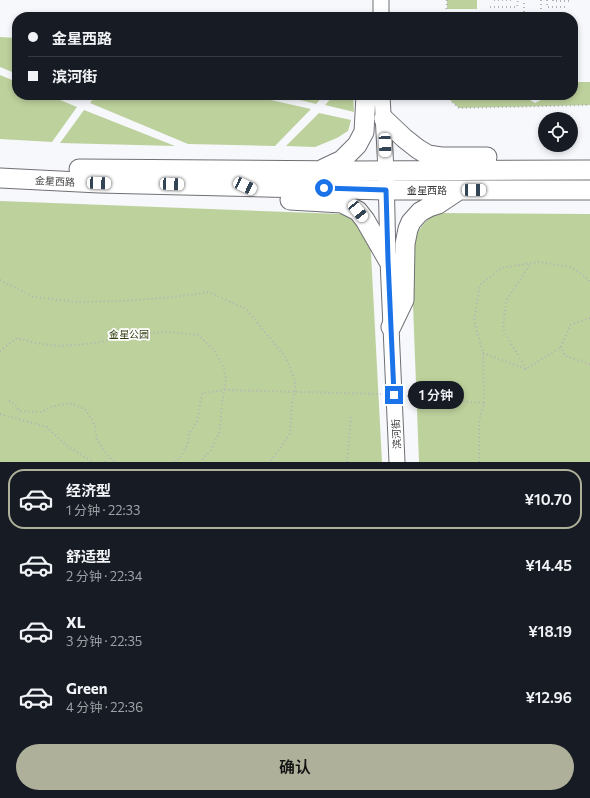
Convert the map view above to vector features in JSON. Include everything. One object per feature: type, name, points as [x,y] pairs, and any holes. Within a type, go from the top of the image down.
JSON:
[{"type":"main road","points":[[319,171],[342,160],[357,145],[364,132],[366,100]]},
{"type":"main road","points":[[384,119],[404,138],[428,155],[441,157],[492,157],[522,170]]},
{"type":"main road","name":"金星西路","points":[[0,165],[71,169],[319,171],[590,170]]},
{"type":"main road","name":"金星西路","points":[[0,178],[99,183],[386,190],[590,190]]},
{"type":"main road","points":[[245,186],[273,199],[342,203],[358,211],[365,220],[388,260]]},
{"type":"main road","points":[[391,327],[404,300],[405,244],[408,229],[420,212],[438,204],[459,190]]},
{"type":"street","points":[[381,0],[381,12]]},
{"type":"street","name":"滨河街","points":[[382,100],[397,462]]},
{"type":"path","points":[[446,12],[447,0]]},
{"type":"path","points":[[494,0],[511,0]]},
{"type":"path","points":[[490,7],[517,7],[518,0]]},
{"type":"path","points":[[524,0],[524,12]]},
{"type":"path","points":[[541,0],[541,12]]},
{"type":"path","points":[[547,0],[547,7],[568,7]]},
{"type":"path","points":[[553,0],[570,1]]},
{"type":"path","points":[[450,100],[459,108],[590,105]]},
{"type":"path","points":[[479,462],[478,422],[484,403],[483,353],[474,320],[480,286],[501,268],[539,262],[572,267],[589,280],[590,283]]},
{"type":"path","points":[[526,369],[503,329],[506,301],[531,263]]},
{"type":"path","points":[[0,280],[34,297],[77,302],[122,301],[174,297],[209,292],[246,309],[287,359],[295,380],[290,434],[270,462]]},
{"type":"path","points":[[526,369],[561,347],[570,325],[590,318]]},
{"type":"path","points":[[0,351],[17,338],[35,343],[58,346],[96,343],[134,334],[168,332],[198,335],[214,350],[224,368],[226,380],[222,403],[220,431],[211,450],[200,462]]},
{"type":"path","points":[[561,347],[565,356],[590,365]]},
{"type":"path","points":[[483,353],[526,369]]},
{"type":"path","points":[[174,462],[180,458],[188,443],[189,433],[197,422],[202,393],[225,390],[369,393],[484,403]]},
{"type":"path","points":[[9,401],[15,404],[18,411],[42,412],[50,407],[70,403],[85,409],[95,427],[97,440],[106,454],[115,462]]},
{"type":"path","points":[[0,414],[47,427],[67,446],[93,462]]},
{"type":"path","points":[[347,462],[351,414]]},
{"type":"path","points":[[105,462],[108,459]]},
{"type":"green space","points":[[447,0],[477,0],[477,9],[447,9]]},
{"type":"green space","points":[[0,37],[12,38],[12,72],[0,67]]},
{"type":"green space","points":[[0,75],[12,80],[12,100],[60,100],[77,107],[52,142],[0,139]]},
{"type":"green space","points":[[578,82],[590,82],[590,105],[459,108],[450,100],[530,100],[535,103],[541,100],[578,100]]},
{"type":"green space","points":[[92,100],[270,100],[311,109],[275,146],[188,144],[90,103]]},
{"type":"green space","points":[[300,100],[320,100],[316,104]]},
{"type":"green space","points":[[330,100],[353,100],[354,112],[325,105]]},
{"type":"green space","points":[[84,110],[175,146],[60,143]]},
{"type":"green space","points":[[319,113],[351,120],[348,131],[337,138],[315,147],[286,146]]},
{"type":"green space","name":"金星公园","points":[[0,201],[369,215],[382,462],[0,462]]},
{"type":"green space","points":[[435,213],[590,214],[590,462],[419,462],[411,253],[414,241],[419,231],[425,222]]},
{"type":"route","points":[[324,188],[386,190],[394,395]]}]
